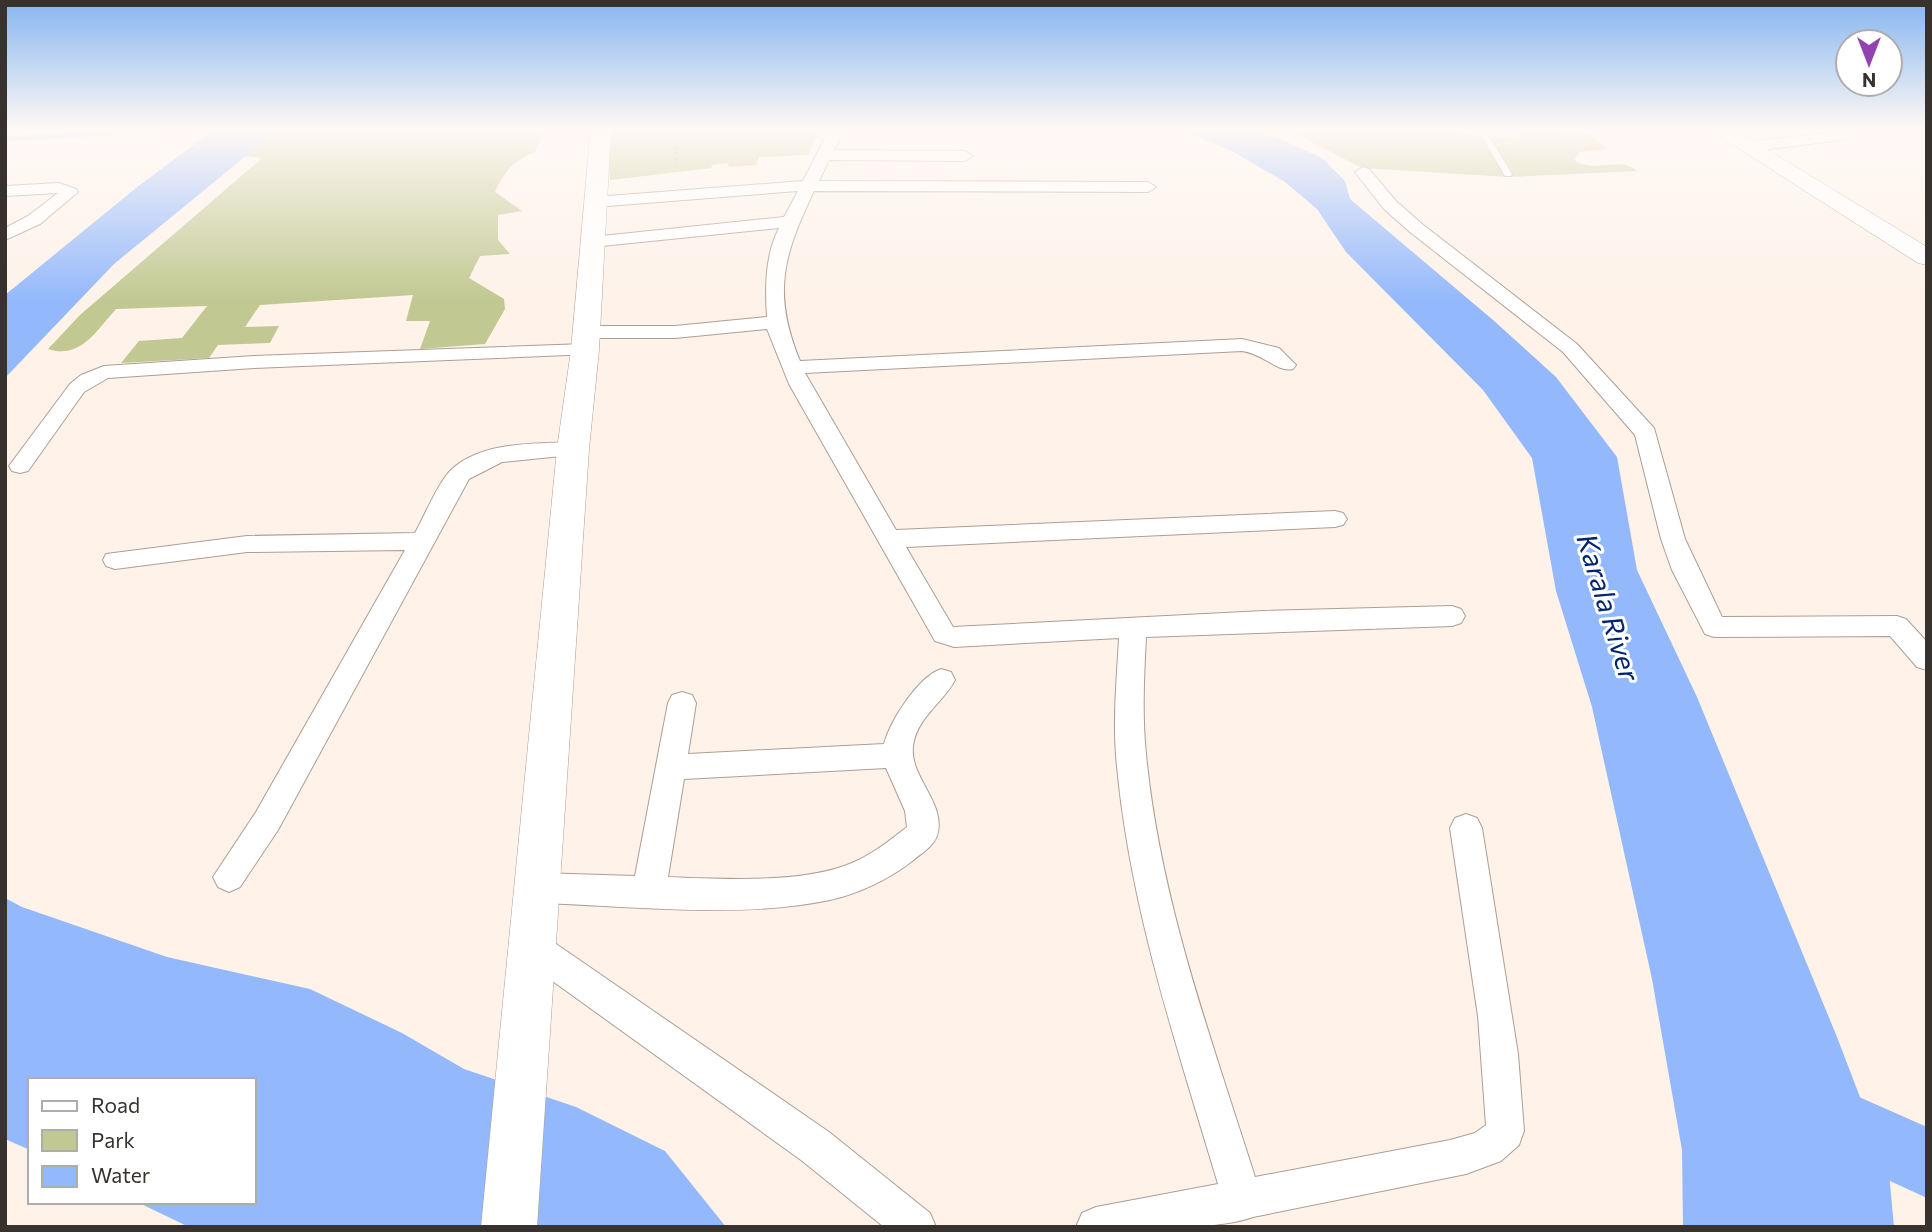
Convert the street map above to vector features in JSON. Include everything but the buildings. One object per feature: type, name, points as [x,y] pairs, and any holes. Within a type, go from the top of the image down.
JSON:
[{"type":"main road","points":[[509,1227],[596,185]]},
{"type":"main road","points":[[1809,185],[1927,258]]},
{"type":"street","points":[[1374,185],[1390,205],[1416,228],[1570,348],[1646,433],[1673,539],[1685,570],[1714,626],[1897,626],[1927,660]]},
{"type":"street","points":[[595,202],[746,188],[808,186],[1148,187]]},
{"type":"street","points":[[808,186],[783,237],[774,287],[776,322],[799,384],[940,629],[948,636],[1452,616]]},
{"type":"street","points":[[5,191],[59,188],[70,192],[8,235]]},
{"type":"street","points":[[592,242],[789,222]]},
{"type":"street","points":[[20,466],[76,388],[104,372],[585,341],[776,322]]},
{"type":"street","points":[[792,368],[1242,345],[1268,350],[1278,355],[1286,365]]},
{"type":"street","points":[[229,877],[267,821],[453,483],[469,466],[496,455],[573,449]]},
{"type":"street","points":[[888,539],[1335,519]]},
{"type":"street","points":[[115,560],[247,544],[421,541]]},
{"type":"street","points":[[1133,627],[1131,755],[1145,846],[1166,947],[1243,1200]]},
{"type":"street","points":[[538,888],[733,894],[832,885],[862,874],[889,860],[918,838],[924,828],[924,820],[898,755],[898,743],[902,732],[941,680]]},
{"type":"street","points":[[649,891],[682,703]]},
{"type":"street","points":[[669,767],[898,755]]},
{"type":"street","points":[[1096,1227],[1243,1200],[1483,1150],[1498,1141],[1505,1131],[1491,974],[1466,828]]},
{"type":"street","points":[[534,948],[815,1146],[916,1227]]},
{"type":"green space","points":[[230,185],[498,185],[495,192],[522,211],[498,215],[498,240],[510,254],[480,256],[469,278],[504,299],[505,309],[485,344],[420,349],[430,321],[406,321],[413,295],[260,305],[245,327],[279,326],[270,343],[218,345],[209,358],[121,363],[139,341],[182,338],[207,306],[116,309],[95,334],[79,347],[59,351],[48,349],[80,315]]},
{"type":"water","points":[[139,185],[210,185],[114,264],[5,378],[5,295]]},
{"type":"water","name":"Karala River","points":[[1289,185],[1346,185],[1350,199],[1556,377],[1617,457],[1637,570],[1697,697],[1837,1037],[1889,1173],[1894,1227],[1683,1227],[1682,1150],[1652,979],[1592,707],[1556,591],[1532,458],[1483,390],[1346,252],[1317,209]]},
{"type":"water","points":[[5,898],[22,907],[167,957],[310,989],[402,1033],[464,1069],[576,1107],[665,1151],[726,1227],[189,1227],[141,1204],[256,1204],[256,1078],[28,1078],[28,1149],[5,1139]]},
{"type":"waterway","points":[[1816,1112],[1927,1163]]}]
